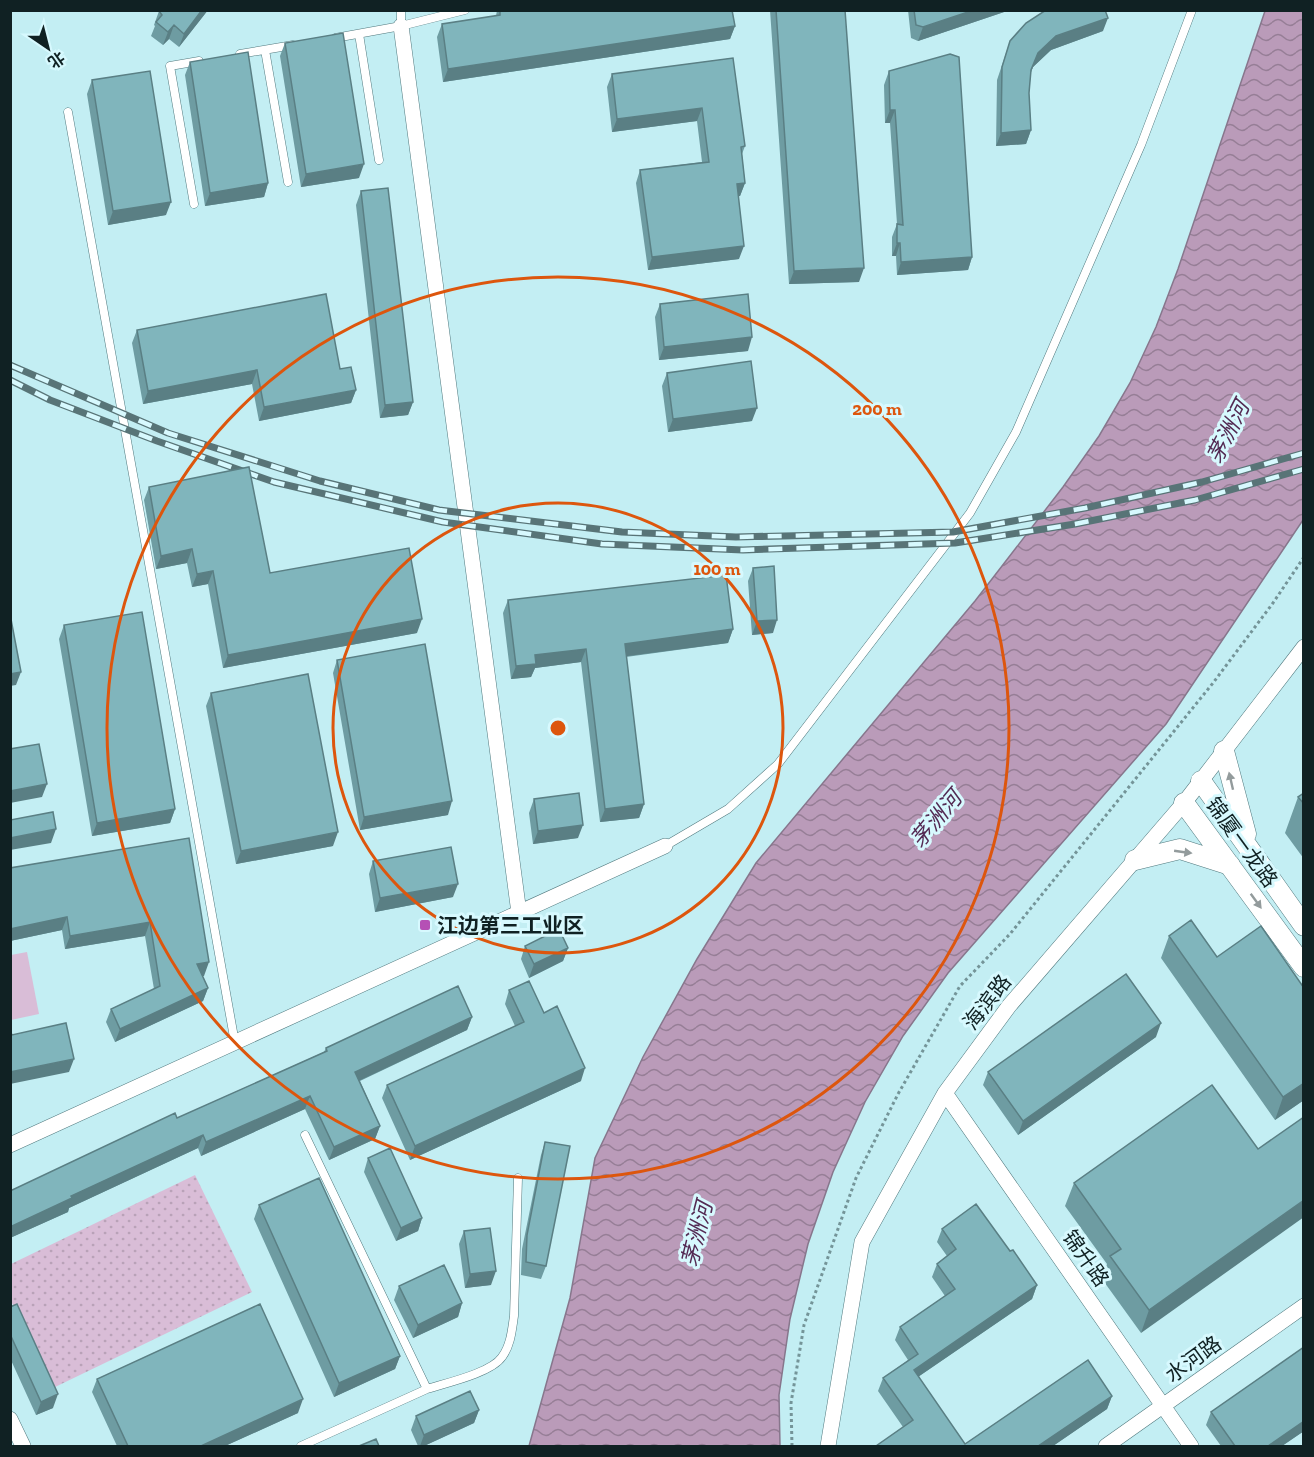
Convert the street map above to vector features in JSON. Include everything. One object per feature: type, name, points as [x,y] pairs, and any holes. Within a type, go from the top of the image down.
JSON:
[{"type":"street","points":[[402,26],[519,913]]},
{"type":"street","name":"海滨路","points":[[828,1446],[862,1242],[945,1093],[1009,1006],[1184,803],[1304,647]]},
{"type":"street","points":[[1224,751],[1251,851]]},
{"type":"street","name":"锦厦一龙路","points":[[1201,782],[1304,926]]},
{"type":"street","name":"锦厦一龙路","points":[[1184,803],[1304,967]]},
{"type":"street","points":[[10,1145],[665,846]]},
{"type":"street","points":[[1135,860],[1180,849],[1230,865]]},
{"type":"street","name":"锦升路","points":[[945,1093],[1191,1446]]},
{"type":"street","name":"水河路","points":[[1106,1446],[1304,1306]]},
{"type":"street","points":[[10,1419],[23,1446]]},
{"type":"lane","points":[[401,10],[402,26]]},
{"type":"lane","points":[[324,40],[402,26],[465,10]]},
{"type":"lane","points":[[665,846],[728,809],[778,764],[970,513],[1016,432],[1141,145],[1192,10]]},
{"type":"lane","points":[[359,34],[379,160]]},
{"type":"lane","points":[[230,56],[300,44]]},
{"type":"lane","points":[[265,50],[288,182]]},
{"type":"lane","points":[[194,204],[170,66],[206,60]]},
{"type":"lane","points":[[68,112],[235,1042]]},
{"type":"lane","points":[[305,1135],[428,1389]]},
{"type":"lane","points":[[301,1446],[428,1389],[476,1374],[502,1359],[512,1336],[514,1316],[518,1178]]},
{"type":"path","points":[[792,1446],[791,1403],[804,1325],[856,1178],[898,1094],[948,1006],[960,986],[1010,934],[1213,683],[1273,603],[1304,557]]},
{"type":"shaded area","points":[[27,952],[39,1014],[11,1020],[11,955]]},
{"type":"shaded area","points":[[195,1175],[252,1292],[53,1388],[11,1301],[11,1264]]},
{"type":"water","name":"茅洲河","points":[[1265,11],[1303,11],[1303,520],[1166,724],[948,973],[903,1036],[865,1102],[833,1172],[808,1244],[790,1319],[779,1395],[780,1446],[529,1446],[570,1298],[595,1158],[643,1057],[697,959],[756,863],[975,601],[1063,487],[1099,436],[1130,383],[1156,327],[1178,269]]},
{"type":"building","points":[[159,10],[202,10],[184,34],[174,25],[168,32],[156,22],[162,15]]},
{"type":"building","points":[[500,10],[732,10],[735,26],[448,69],[442,24],[500,15]]},
{"type":"building","points":[[776,10],[845,10],[864,268],[794,271]]},
{"type":"building","points":[[914,10],[974,10],[923,27],[916,25]]},
{"type":"building","points":[[1046,10],[1105,10],[1108,18],[1056,36],[1038,53],[1031,70],[1029,93],[1031,130],[1001,133],[1002,67],[1010,41],[1026,23]]},
{"type":"building","points":[[343,33],[364,164],[306,174],[285,43]]},
{"type":"building","points":[[248,52],[268,183],[210,193],[190,62]]},
{"type":"building","points":[[950,54],[959,57],[972,257],[901,262],[900,243],[897,243],[897,224],[903,225],[895,110],[890,110],[889,71]]},
{"type":"building","points":[[733,58],[745,146],[741,147],[745,183],[737,184],[744,246],[652,257],[640,170],[709,162],[702,108],[617,119],[612,74]]},
{"type":"building","points":[[150,71],[171,202],[113,211],[92,80]]},
{"type":"building","points":[[388,188],[413,402],[385,405],[361,191]]},
{"type":"building","points":[[326,294],[340,369],[351,367],[356,390],[264,407],[257,370],[148,391],[137,330]]},
{"type":"building","points":[[748,294],[752,337],[664,347],[660,304]]},
{"type":"building","points":[[751,361],[757,408],[673,419],[667,373]]},
{"type":"building","points":[[249,467],[270,573],[409,548],[422,619],[228,655],[213,571],[197,574],[192,549],[161,556],[149,487]]},
{"type":"building","points":[[774,566],[777,620],[757,621],[753,568]]},
{"type":"building","points":[[726,575],[733,629],[625,644],[644,804],[605,809],[586,649],[535,655],[536,664],[516,666],[508,600]]},
{"type":"building","points":[[142,612],[175,809],[97,823],[64,625]]},
{"type":"building","points":[[10,614],[21,672],[10,674]]},
{"type":"building","points":[[425,644],[452,801],[364,817],[337,660]]},
{"type":"building","points":[[308,674],[338,832],[241,851],[211,693]]},
{"type":"building","points":[[39,744],[47,784],[10,791],[10,749]]},
{"type":"building","points":[[579,793],[583,825],[538,831],[534,799]]},
{"type":"building","points":[[1304,793],[1304,804],[1298,797]]},
{"type":"building","points":[[53,812],[56,829],[10,838],[10,820]]},
{"type":"building","points":[[189,838],[209,962],[197,964],[208,988],[120,1029],[111,1009],[160,986],[150,922],[70,936],[67,917],[10,929],[10,868]]},
{"type":"building","points":[[451,847],[458,884],[380,898],[373,861]]},
{"type":"building","points":[[1191,920],[1217,957],[1261,926],[1304,988],[1304,1083],[1283,1097],[1169,936]]},
{"type":"building","points":[[559,929],[568,948],[534,964],[525,946]]},
{"type":"building","points":[[1126,974],[1161,1023],[1023,1121],[988,1072]]},
{"type":"building","points":[[529,981],[544,1013],[557,1006],[585,1068],[415,1146],[387,1085],[524,1022],[509,990]]},
{"type":"building","points":[[458,986],[472,1017],[355,1072],[380,1126],[334,1147],[310,1096],[206,1142],[203,1135],[10,1227],[10,1191],[175,1113],[177,1118],[327,1051],[326,1048]]},
{"type":"building","points":[[66,1023],[74,1059],[10,1072],[10,1030],[12,1035]]},
{"type":"building","points":[[1212,1085],[1258,1149],[1304,1117],[1304,1200],[1149,1310],[1110,1256],[1121,1249],[1074,1183]]},
{"type":"building","points":[[545,1142],[570,1146],[546,1266],[526,1262],[527,1235]]},
{"type":"building","points":[[390,1148],[422,1218],[401,1228],[368,1158]]},
{"type":"building","points":[[319,1178],[400,1356],[339,1383],[259,1205]]},
{"type":"building","points":[[976,1204],[1010,1251],[1013,1250],[1037,1285],[914,1370],[965,1444],[1088,1360],[1112,1396],[1038,1446],[876,1446],[913,1420],[883,1378],[918,1354],[900,1327],[955,1289],[937,1264],[956,1249],[942,1229]]},
{"type":"building","points":[[490,1228],[496,1271],[470,1274],[464,1231]]},
{"type":"building","points":[[444,1265],[462,1303],[418,1325],[399,1286]]},
{"type":"building","points":[[17,1304],[58,1394],[41,1402],[10,1334],[10,1307]]},
{"type":"building","points":[[260,1304],[303,1399],[201,1446],[128,1446],[97,1379]]},
{"type":"building","points":[[1304,1347],[1304,1421],[1268,1446],[1235,1446],[1211,1412]]},
{"type":"building","points":[[470,1391],[479,1410],[424,1435],[416,1416]]},
{"type":"building","points":[[376,1439],[379,1446],[359,1446]]},
{"type":"railway","points":[[10,365],[168,433],[320,481],[439,510],[622,532],[736,537],[953,532],[1085,508],[1202,482],[1304,453]]},
{"type":"railway","points":[[10,380],[50,400],[274,482],[443,522],[602,544],[743,550],[955,543],[1075,524],[1195,500],[1304,469]]},
{"type":"place","name":"江边第三工业区","points":[[425,925]]}]
